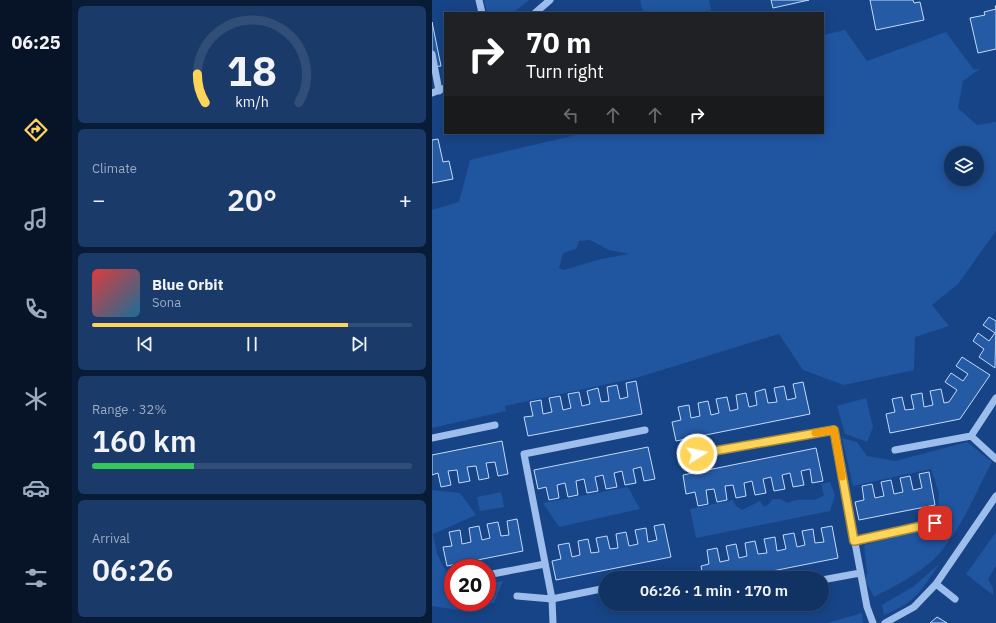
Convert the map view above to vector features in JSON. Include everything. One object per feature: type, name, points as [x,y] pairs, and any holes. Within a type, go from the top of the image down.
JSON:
[{"type":"street","points":[[479,0],[482,12]]},
{"type":"street","points":[[536,12],[550,0]]},
{"type":"street","points":[[432,54],[442,89],[432,93]]},
{"type":"street","points":[[896,450],[971,436],[996,398]]},
{"type":"street","points":[[432,438],[495,425]]},
{"type":"street","points":[[553,623],[552,599],[524,454],[645,430]]},
{"type":"street","points":[[682,457],[834,430],[860,573],[867,607],[873,623]]},
{"type":"street","points":[[971,436],[996,459]]},
{"type":"street","points":[[885,623],[914,607],[936,584],[996,496]]},
{"type":"street","points":[[854,541],[935,523]]},
{"type":"street","points":[[496,573],[545,564]]},
{"type":"street","points":[[829,579],[860,573]]},
{"type":"street","points":[[936,584],[955,599]]},
{"type":"street","points":[[517,596],[552,599],[599,589]]},
{"type":"shaded area","points":[[484,0],[529,0],[514,12],[487,12]]},
{"type":"shaded area","points":[[640,0],[709,0],[711,10],[702,12],[643,12]]},
{"type":"shaded area","points":[[845,30],[867,61],[946,32],[974,70],[981,68],[963,81],[958,108],[977,125],[996,122],[996,231],[958,284],[932,305],[949,326],[915,337],[914,370],[844,385],[803,370],[779,334],[636,378],[505,406],[506,411],[432,428],[432,210],[459,202],[470,160],[580,134],[824,134],[824,35]],"holes":[[[590,240],[609,250],[629,254],[601,259],[564,270],[559,268],[563,253],[576,249],[579,241]]]},
{"type":"shaded area","points":[[866,398],[873,427],[867,442],[845,434],[837,406]]},
{"type":"shaded area","points":[[842,438],[857,442],[867,456],[895,461],[967,442],[992,462],[966,513],[943,549],[934,559],[906,580],[874,597],[865,580],[867,573],[864,545],[937,525],[939,493],[931,469],[853,486]]},
{"type":"shaded area","points":[[830,482],[835,495],[830,511],[696,538],[690,509],[733,500],[736,506],[742,510],[760,501],[764,507],[773,499],[780,499],[788,503],[798,500],[811,500],[824,495],[821,484]]},
{"type":"shaded area","points":[[628,487],[640,509],[559,527],[543,503]]},
{"type":"shaded area","points":[[432,490],[460,493],[476,515],[433,534],[437,554],[444,568],[444,608],[432,606]]},
{"type":"shaded area","points":[[501,492],[504,507],[480,511],[477,497]]},
{"type":"shaded area","points":[[996,532],[996,566],[988,579],[993,588],[993,595],[966,574]]},
{"type":"shaded area","points":[[939,564],[922,589],[910,601],[884,615],[882,605],[914,586]]},
{"type":"shaded area","points":[[503,581],[496,598],[496,582]]},
{"type":"shaded area","points":[[862,613],[863,623],[827,623]]},
{"type":"building","points":[[771,0],[809,0],[773,8]]},
{"type":"building","points":[[870,0],[913,0],[914,3],[920,2],[924,20],[876,30]]},
{"type":"building","points":[[996,9],[996,49],[978,53],[970,18],[985,15],[984,12]]},
{"type":"building","points":[[432,22],[441,66],[432,67]]},
{"type":"building","points":[[438,139],[443,162],[449,161],[453,179],[432,183],[432,140]]},
{"type":"building","points":[[989,317],[996,321],[995,368],[979,357],[984,349],[973,341],[978,333],[989,341],[995,333],[983,325]]},
{"type":"building","points":[[962,357],[990,375],[960,419],[890,433],[886,414],[895,412],[892,399],[902,397],[905,410],[914,409],[911,395],[922,393],[924,407],[933,405],[930,391],[941,389],[944,403],[949,402],[957,390],[945,382],[951,373],[963,381],[968,374],[956,366]]},
{"type":"building","points":[[636,381],[642,414],[528,436],[524,417],[533,416],[530,402],[541,400],[543,414],[552,412],[549,398],[560,396],[563,410],[571,408],[568,394],[579,392],[582,406],[590,404],[587,391],[598,388],[601,402],[609,401],[607,387],[617,385],[620,399],[628,397],[626,383]]},
{"type":"building","points":[[803,382],[810,414],[676,441],[672,422],[681,420],[678,407],[689,405],[691,418],[700,416],[698,403],[708,401],[711,415],[719,413],[716,399],[727,397],[730,411],[738,409],[736,395],[746,393],[749,407],[757,405],[755,392],[765,389],[768,403],[777,402],[774,388],[784,386],[787,400],[796,398],[793,384]]},
{"type":"building","points":[[502,441],[508,474],[498,476],[495,462],[486,463],[489,478],[479,480],[476,466],[467,467],[470,481],[459,483],[457,470],[448,471],[451,485],[441,487],[438,473],[432,475],[432,455]]},
{"type":"building","points":[[648,447],[655,479],[644,481],[641,467],[633,469],[636,483],[625,485],[622,471],[614,473],[617,487],[606,489],[603,475],[595,477],[598,491],[587,493],[584,479],[576,481],[578,495],[568,497],[565,483],[557,485],[559,498],[549,500],[546,487],[538,489],[534,470]]},
{"type":"building","points":[[816,448],[823,481],[812,483],[810,469],[801,471],[804,485],[793,487],[790,473],[782,475],[785,489],[774,491],[771,477],[763,479],[766,493],[755,495],[752,481],[744,483],[746,496],[736,498],[733,485],[725,486],[727,500],[717,502],[714,489],[706,490],[708,504],[698,506],[695,492],[686,494],[683,475]]},
{"type":"building","points":[[929,472],[935,505],[859,520],[855,502],[864,500],[862,486],[872,484],[875,498],[884,496],[881,482],[891,480],[894,494],[903,492],[900,478],[910,476],[913,490],[922,488],[919,474]]},
{"type":"building","points":[[517,519],[523,551],[482,559],[446,559],[443,547],[452,546],[449,532],[460,530],[462,544],[471,542],[469,528],[479,526],[482,540],[490,538],[487,524],[498,522],[501,536],[509,535],[507,521]]},
{"type":"building","points":[[664,524],[671,557],[556,580],[552,561],[561,559],[558,545],[569,543],[572,557],[580,555],[578,541],[588,539],[591,553],[599,552],[596,538],[607,536],[610,549],[618,548],[616,534],[626,532],[629,546],[638,544],[635,530],[646,528],[648,542],[657,540],[654,526]]},
{"type":"building","points":[[832,526],[838,558],[772,571],[702,571],[701,566],[709,564],[707,550],[717,548],[720,562],[729,560],[726,546],[736,544],[739,558],[747,556],[745,543],[755,541],[758,554],[767,553],[764,539],[775,537],[777,551],[786,549],[783,535],[794,533],[797,547],[805,545],[802,531],[813,529],[815,543],[824,542],[821,528]]},
{"type":"building","points":[[937,617],[947,623],[930,623]]},
{"type":"slow traffic","points":[[815,433],[834,430],[842,477]]},
{"type":"route","points":[[697,454],[834,430],[854,541],[935,523]]}]
